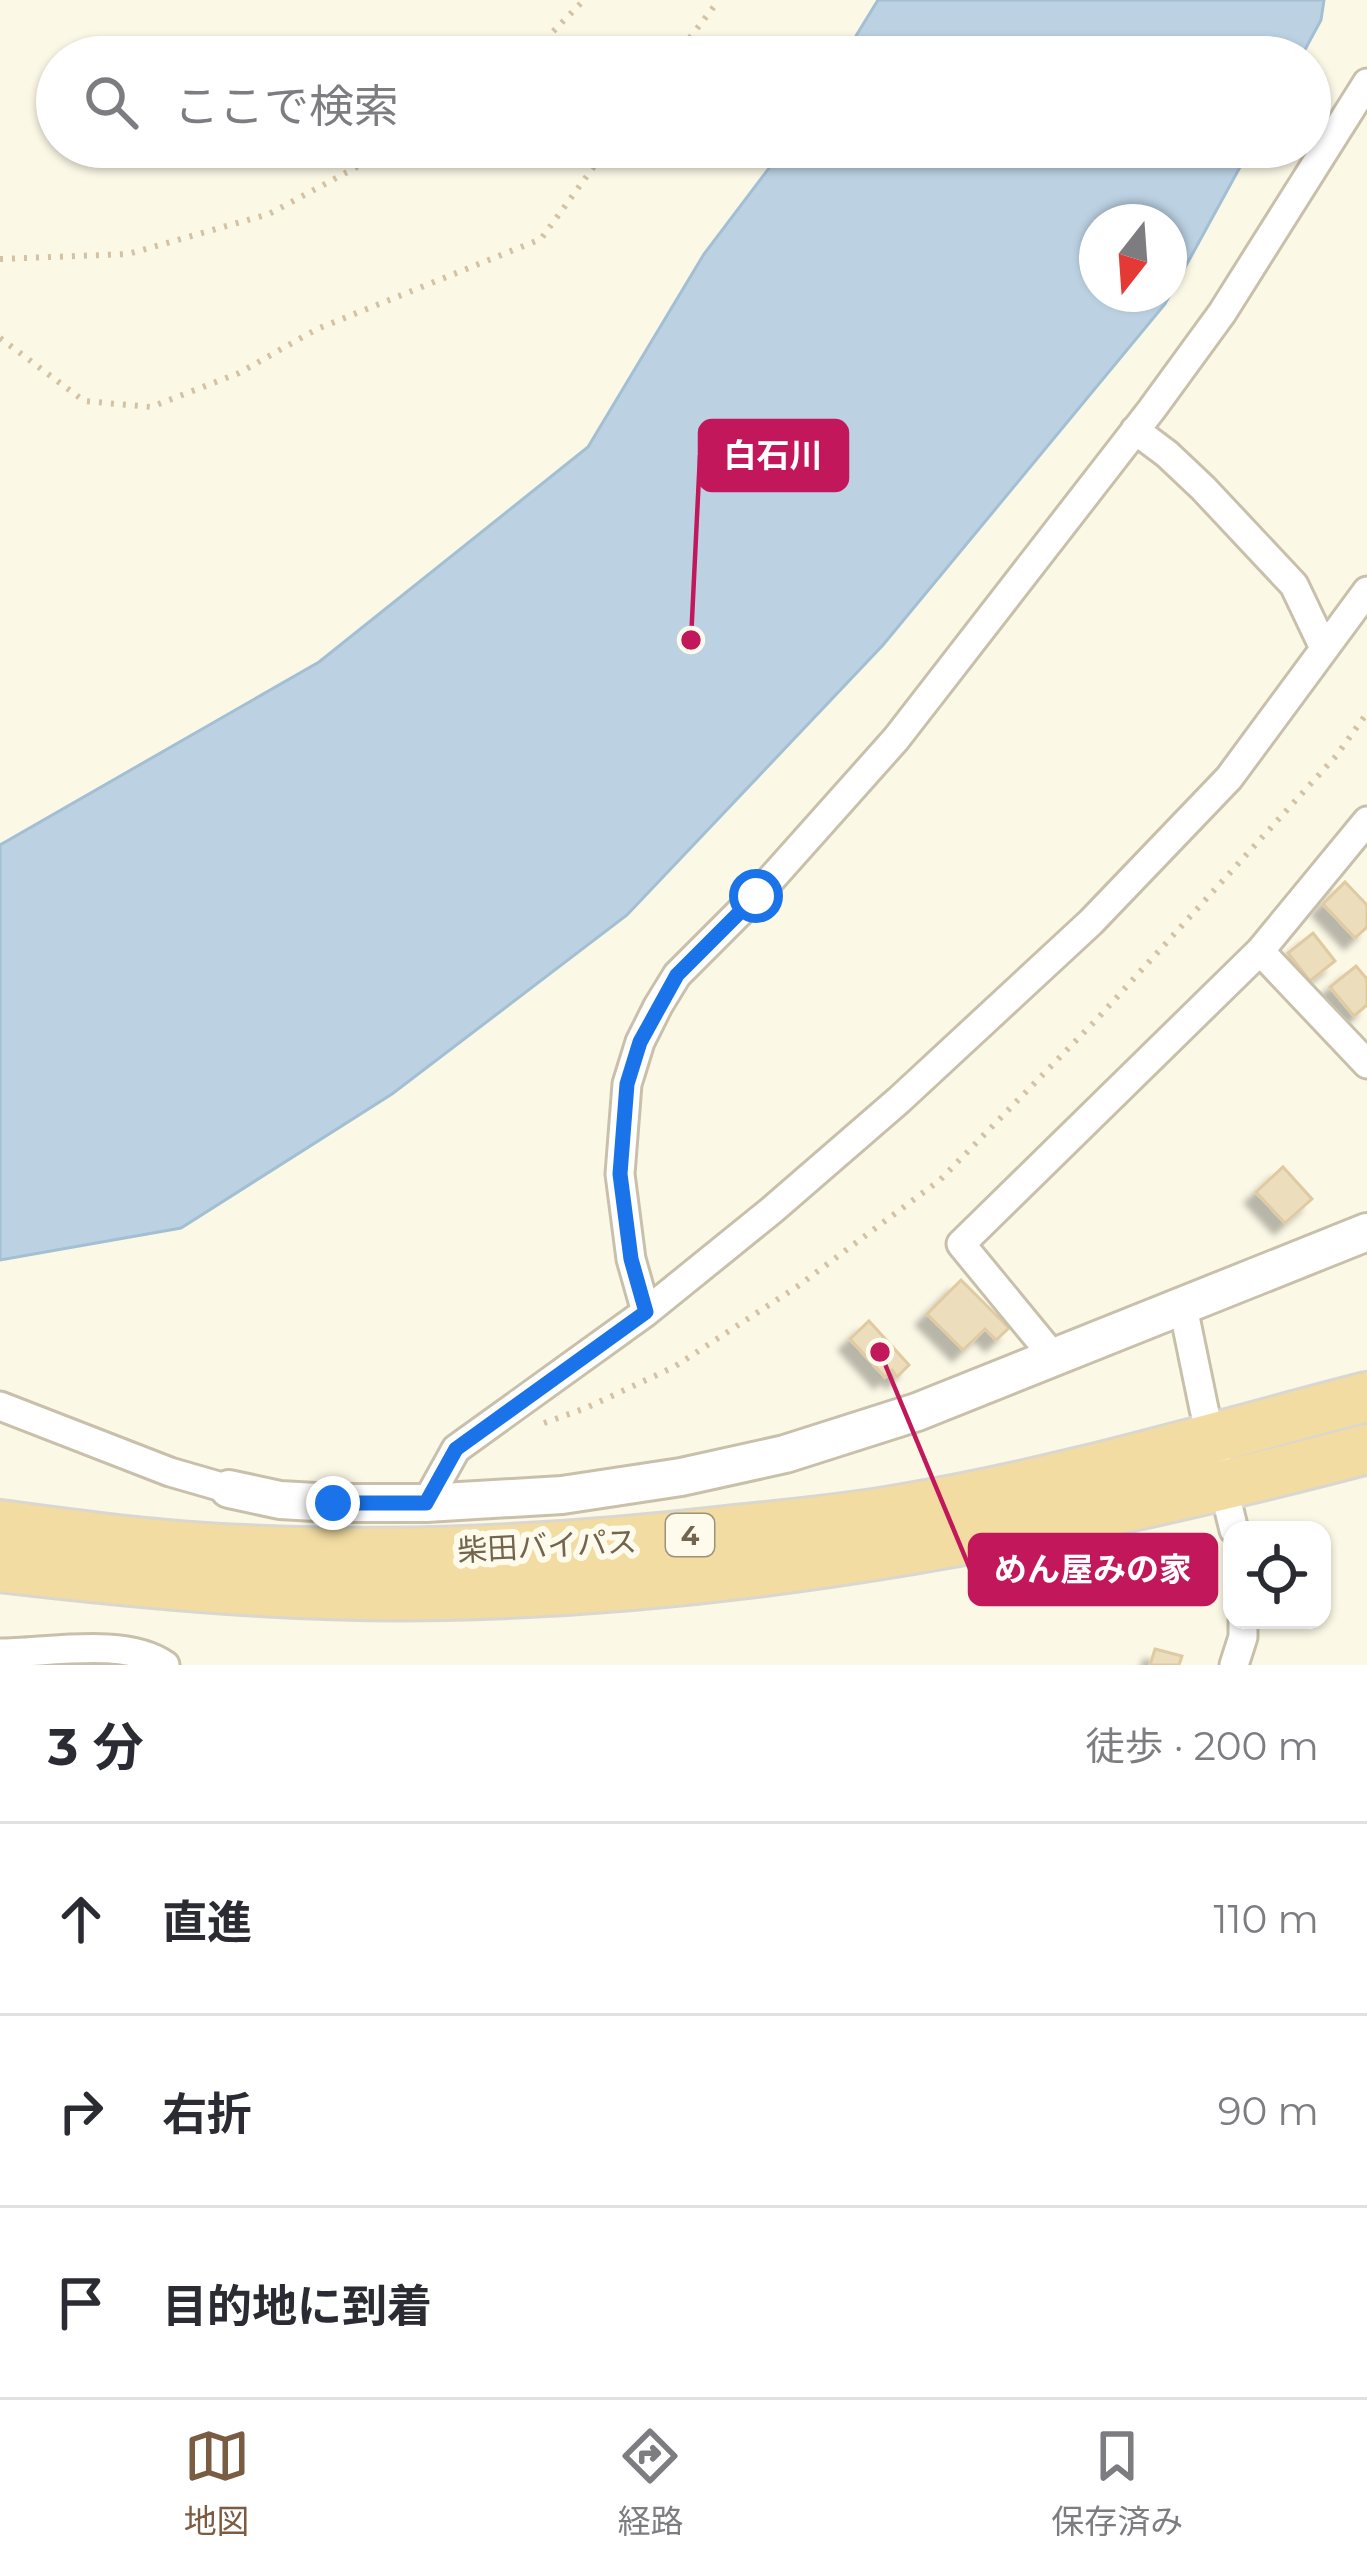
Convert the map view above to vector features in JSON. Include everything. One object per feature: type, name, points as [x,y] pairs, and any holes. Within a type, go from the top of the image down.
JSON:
[{"type":"highway","name":"柴田バイパス","points":[[0,1568],[296,1593],[442,1595],[584,1590],[739,1575],[957,1542],[1153,1502],[1218,1461],[1367,1396]]},
{"type":"highway","name":"柴田バイパス","points":[[0,1525],[240,1550],[360,1554],[551,1548],[898,1510],[1109,1465],[1367,1449]]},
{"type":"street","points":[[1331,139],[1367,82]]},
{"type":"street","points":[[646,1312],[631,1259],[620,1174],[627,1084],[658,1006],[677,975],[756,896],[896,739],[1222,313],[1313,168]]},
{"type":"street","points":[[1135,430],[1203,488],[1294,585],[1324,648]]},
{"type":"street","points":[[426,1503],[456,1449],[646,1312],[772,1210],[1091,922],[1229,778],[1367,591]]},
{"type":"street","points":[[1053,1356],[961,1244],[1260,951],[1367,821]]},
{"type":"street","points":[[1260,951],[1367,1064]]},
{"type":"street","points":[[0,1406],[170,1472],[280,1500],[426,1503],[562,1495],[681,1477],[785,1454],[917,1412],[1367,1232]]},
{"type":"street","points":[[1183,1307],[1232,1521]]},
{"type":"street","points":[[1234,1665],[1243,1629]]},
{"type":"street","points":[[0,1653],[118,1651],[148,1655],[165,1665]]},
{"type":"path","points":[[548,36],[584,0]]},
{"type":"path","points":[[691,36],[719,0]]},
{"type":"path","points":[[0,259],[128,254],[269,214],[355,168]]},
{"type":"path","points":[[0,338],[84,401],[151,407],[239,373],[317,329],[541,238],[593,168]]},
{"type":"path","points":[[543,1423],[674,1367],[798,1286],[940,1180],[1098,1018],[1336,757],[1367,713]]},
{"type":"water","points":[[878,0],[1324,0],[1312,36],[856,36]]},
{"type":"water","points":[[769,168],[1239,168],[1187,264],[1187,204],[1079,204],[1079,312],[1158,312],[883,645],[627,915],[392,1094],[181,1228],[0,1260],[0,845],[319,662],[588,447],[704,254]]},
{"type":"building","points":[[1345,882],[1367,905],[1367,927],[1355,938],[1323,904]]},
{"type":"building","points":[[1313,933],[1335,961],[1310,981],[1288,953]]},
{"type":"building","points":[[1356,966],[1367,979],[1367,1005],[1354,1016],[1330,987]]},
{"type":"building","points":[[1283,1167],[1312,1199],[1285,1223],[1256,1192]]},
{"type":"building","points":[[961,1280],[1009,1328],[996,1340],[985,1329],[963,1350],[927,1314]]},
{"type":"building","points":[[869,1321],[909,1365],[897,1377],[892,1370],[885,1377],[850,1339]]},
{"type":"building","points":[[1155,1649],[1182,1656],[1179,1665],[1150,1665]]},
{"type":"place","name":"白石川","points":[[691,640]]},
{"type":"place","name":"めん屋みの家","points":[[880,1352]]},
{"type":"route","points":[[333,1503],[426,1503],[456,1449],[646,1312],[631,1259],[620,1174],[627,1084],[640,1042],[677,975],[756,896]]}]
